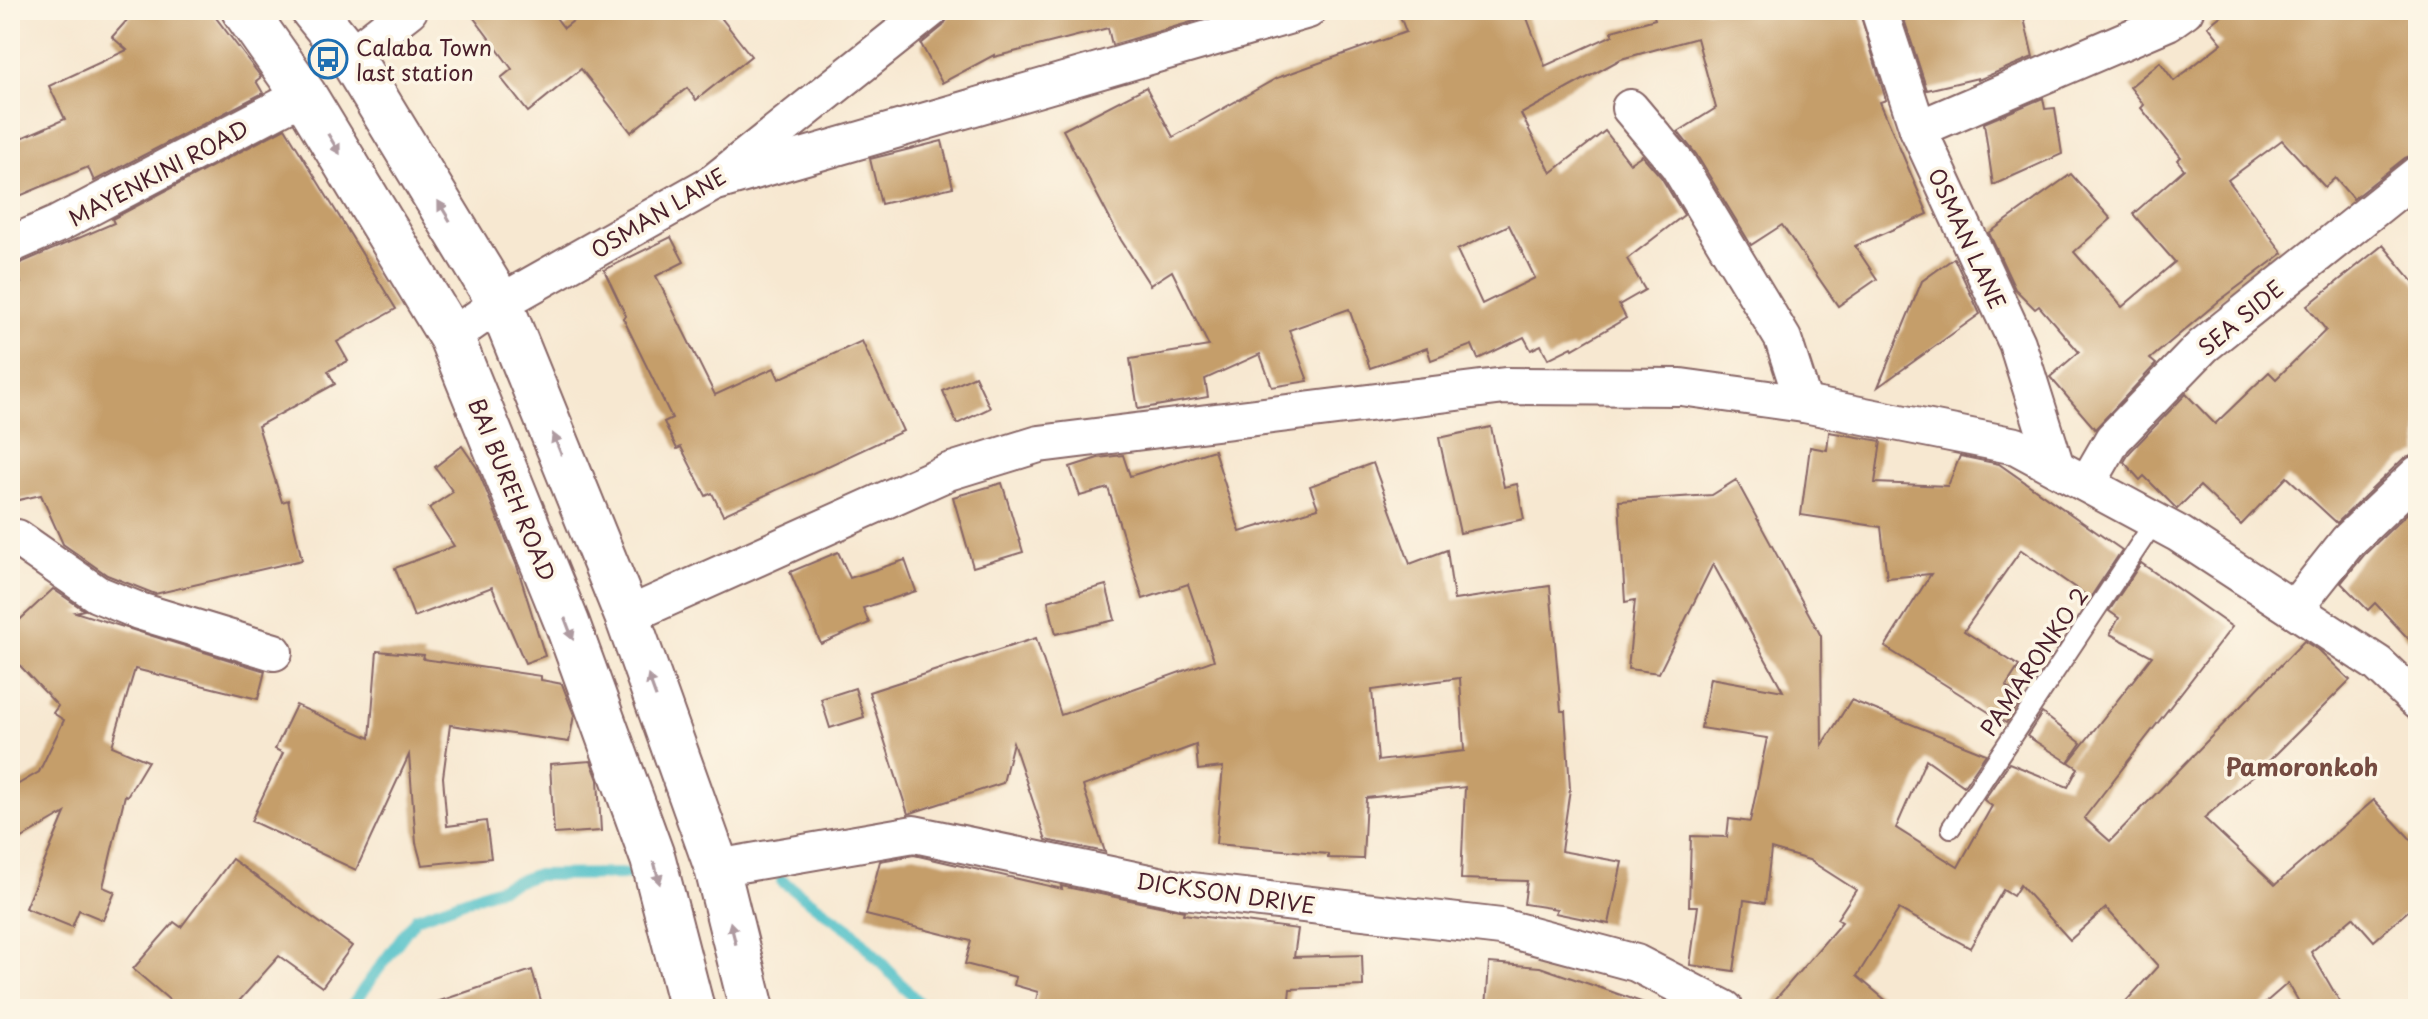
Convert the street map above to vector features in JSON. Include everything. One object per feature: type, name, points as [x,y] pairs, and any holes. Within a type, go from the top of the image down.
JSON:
[{"type":"highway","name":"BAI BUREH ROAD","points":[[244,10],[304,95],[451,337],[567,623],[653,859],[692,1009]]},
{"type":"highway","points":[[313,10],[350,56],[500,303],[627,616],[717,868],[752,1009]]},
{"type":"street","points":[[350,56],[409,10]]},
{"type":"street","name":"OSMAN LANE","points":[[451,337],[500,303],[713,183],[930,10]]},
{"type":"street","points":[[713,183],[1308,10]]},
{"type":"street","name":"OSMAN LANE","points":[[1879,10],[1918,129],[2017,343],[2071,475]]},
{"type":"street","points":[[1918,129],[2168,22],[2185,10]]},
{"type":"street","name":"MAYENKINI ROAD","points":[[10,245],[58,224],[304,95]]},
{"type":"street","points":[[1630,108],[1678,165],[1783,339],[1804,404]]},
{"type":"street","name":"SEA SIDE","points":[[2071,475],[2113,439],[2203,346],[2418,174]]},
{"type":"street","points":[[627,616],[948,472],[1039,444],[1505,386],[1681,387],[1804,404],[2016,446],[2155,521],[2294,609],[2378,664],[2418,702]]},
{"type":"street","points":[[2294,609],[2348,541],[2418,474]]},
{"type":"street","points":[[10,538],[17,538],[97,594],[139,611],[274,652]]},
{"type":"street","name":"DICKSON DRIVE","points":[[717,868],[914,834],[1183,890],[1501,927],[1636,963],[1725,1009]]},
{"type":"lane","name":"PAMARONKO 2","points":[[1951,828],[2155,521]]},
{"type":"building","points":[[136,10],[210,10],[261,77],[256,81],[263,93],[94,181],[88,167],[10,200],[10,143],[65,119],[49,86],[127,50],[112,37]]},
{"type":"building","points":[[468,10],[550,10],[564,28],[587,10],[715,10],[751,56],[696,100],[687,88],[631,132],[581,69],[528,112],[501,78],[512,69]]},
{"type":"building","points":[[957,10],[1219,10],[1219,14],[1112,45],[1108,28],[994,55],[942,83],[921,44]]},
{"type":"building","points":[[1419,10],[1524,10],[1545,66],[1613,35],[1612,31],[1655,19],[1652,10],[1859,10],[1886,100],[1880,102],[1928,214],[1855,246],[1877,279],[1838,306],[1782,225],[1751,245],[1696,154],[1678,132],[1716,108],[1697,38],[1621,59],[1521,114],[1551,173],[1605,131],[1630,163],[1642,155],[1661,177],[1684,215],[1627,259],[1645,290],[1619,305],[1626,318],[1573,349],[1548,359],[1541,345],[1531,350],[1524,337],[1478,359],[1472,345],[1431,360],[1427,348],[1370,368],[1349,309],[1289,330],[1308,381],[1272,387],[1260,354],[1205,379],[1208,397],[1138,409],[1130,359],[1209,346],[1172,271],[1150,285],[1121,240],[1063,130],[1146,87],[1173,137],[1277,78],[1406,32],[1400,16]],"holes":[[[1509,225],[1535,278],[1482,304],[1457,250]]]},
{"type":"building","points":[[1901,10],[2022,10],[2033,57],[1978,80],[1927,90]]},
{"type":"building","points":[[2228,10],[2418,10],[2418,153],[2405,158],[2353,199],[2335,178],[2325,187],[2282,140],[2228,180],[2283,253],[2150,359],[2156,364],[2095,429],[2050,377],[2079,352],[2039,306],[2035,309],[2015,289],[1989,233],[2071,174],[2111,219],[2074,252],[2122,307],[2175,262],[2133,214],[2184,169],[2177,160],[2181,157],[2141,108],[2144,105],[2130,87],[2160,62],[2174,81],[2222,43],[2208,26]]},
{"type":"building","points":[[2043,98],[2045,109],[2055,108],[2062,154],[1993,185],[1984,123]]},
{"type":"building","points":[[285,128],[396,309],[337,342],[348,361],[328,371],[335,384],[258,426],[282,502],[288,500],[302,560],[155,594],[107,575],[63,544],[41,495],[10,502],[10,284],[21,283],[16,265],[114,223],[112,219]]},
{"type":"building","points":[[942,141],[953,187],[881,204],[870,159]]},
{"type":"building","points":[[671,237],[684,262],[656,276],[715,395],[774,368],[779,379],[862,341],[903,431],[723,515],[712,493],[706,496],[681,447],[677,449],[664,422],[672,418],[623,318],[626,316],[604,270]]},
{"type":"building","points":[[2383,245],[2418,287],[2418,454],[2403,459],[2337,523],[2287,477],[2241,525],[2200,486],[2177,509],[2144,476],[2140,480],[2124,462],[2186,394],[2215,424],[2269,372],[2276,379],[2326,330],[2307,306]]},
{"type":"building","points":[[1954,258],[1980,314],[1878,387],[1922,281]]},
{"type":"building","points":[[975,376],[990,408],[957,424],[943,391]]},
{"type":"building","points":[[1491,427],[1504,487],[1517,484],[1524,519],[1460,533],[1439,438]]},
{"type":"building","points":[[1829,432],[1881,441],[1875,483],[1948,486],[1960,456],[1999,464],[2122,550],[2090,598],[2021,550],[1964,631],[2019,666],[2006,686],[2022,699],[2006,723],[1885,647],[1931,574],[1887,578],[1881,527],[1801,515],[1810,447],[1827,450]]},
{"type":"building","points":[[462,446],[477,468],[517,566],[545,656],[525,663],[492,587],[414,617],[395,568],[454,546],[429,508],[453,492],[435,467]]},
{"type":"building","points":[[1214,450],[1240,532],[1318,508],[1310,486],[1373,463],[1410,564],[1447,550],[1454,600],[1550,586],[1561,711],[1565,711],[1570,789],[1561,851],[1622,862],[1609,924],[1555,913],[1557,909],[1524,904],[1527,881],[1461,879],[1465,787],[1366,798],[1363,859],[1328,858],[1328,854],[1216,844],[1223,767],[1198,770],[1196,745],[1083,786],[1105,852],[1046,840],[1013,742],[1003,783],[908,814],[869,692],[1036,638],[1061,715],[1214,660],[1188,584],[1143,599],[1108,488],[1080,496],[1070,467],[1098,458],[1123,455],[1130,476]],"holes":[[[1460,678],[1464,751],[1378,761],[1372,690]]]},
{"type":"building","points":[[1736,480],[1821,636],[1822,746],[1851,700],[1986,754],[1964,786],[1926,759],[1896,828],[1958,867],[1992,806],[1984,800],[2009,763],[2068,787],[2078,768],[2069,762],[2152,656],[2110,634],[2119,618],[2109,611],[2141,563],[2232,627],[2084,818],[2110,841],[2304,641],[2320,651],[2350,680],[2263,767],[2204,818],[2275,885],[2374,800],[2418,847],[2418,902],[2374,941],[2353,917],[2311,952],[2344,1009],[2303,1009],[2288,983],[2258,1009],[2119,1009],[2158,966],[2106,908],[2070,940],[2020,885],[2013,896],[2003,890],[1970,948],[1899,909],[1857,976],[1896,1009],[1767,1009],[1842,922],[1837,919],[1856,890],[1809,860],[1771,849],[1765,903],[1744,900],[1734,971],[1690,965],[1698,906],[1689,906],[1691,836],[1727,837],[1729,819],[1750,822],[1767,738],[1701,728],[1710,678],[1783,691],[1713,564],[1659,673],[1628,669],[1635,600],[1625,602],[1619,501],[1712,495]]},
{"type":"building","points":[[1002,483],[1023,552],[973,567],[953,497]]},
{"type":"building","points":[[2418,503],[2418,649],[2375,603],[2368,610],[2341,583],[2364,555]]},
{"type":"building","points":[[838,552],[850,578],[905,560],[916,591],[863,608],[869,623],[821,644],[790,572]]},
{"type":"building","points":[[1106,585],[1115,620],[1056,634],[1048,601]]},
{"type":"building","points":[[53,589],[84,610],[75,612],[265,671],[258,699],[135,669],[112,746],[148,761],[125,795],[103,887],[115,892],[103,920],[79,910],[72,927],[25,908],[65,813],[10,845],[10,789],[39,772],[64,720],[53,713],[58,706],[10,655],[10,629]]},
{"type":"building","points":[[377,651],[424,655],[423,659],[541,676],[541,680],[562,684],[574,715],[569,742],[450,725],[443,777],[447,826],[486,821],[491,858],[422,865],[416,843],[409,755],[356,870],[251,821],[283,753],[275,749],[296,705],[370,738]]},
{"type":"building","points":[[855,688],[864,717],[830,728],[821,699]]},
{"type":"building","points":[[2042,713],[2081,743],[2068,762],[2027,736]]},
{"type":"building","points":[[591,761],[598,780],[601,831],[554,834],[550,764]]},
{"type":"building","points":[[914,855],[1062,889],[1061,886],[1184,911],[1183,914],[1298,929],[1294,957],[1362,955],[1363,986],[1290,989],[1288,1009],[1034,1009],[1038,992],[1014,985],[1016,977],[965,964],[971,941],[866,915],[880,861]]},
{"type":"building","points":[[232,859],[352,946],[322,987],[279,956],[232,1009],[180,1009],[133,969],[174,922],[181,927]]},
{"type":"building","points":[[1489,963],[1540,967],[1647,1004],[1647,1009],[1486,1009]]},
{"type":"building","points":[[532,970],[542,1004],[524,1009],[435,1009],[434,1003]]},
{"type":"waterway","points":[[349,1009],[416,918],[535,875],[644,874]]},
{"type":"waterway","points":[[782,881],[852,931],[924,1009]]},
{"type":"place","name":"Calaba Town last station","points":[[328,59]]},
{"type":"district","name":"Pamoronkoh","points":[[2302,766]]}]
